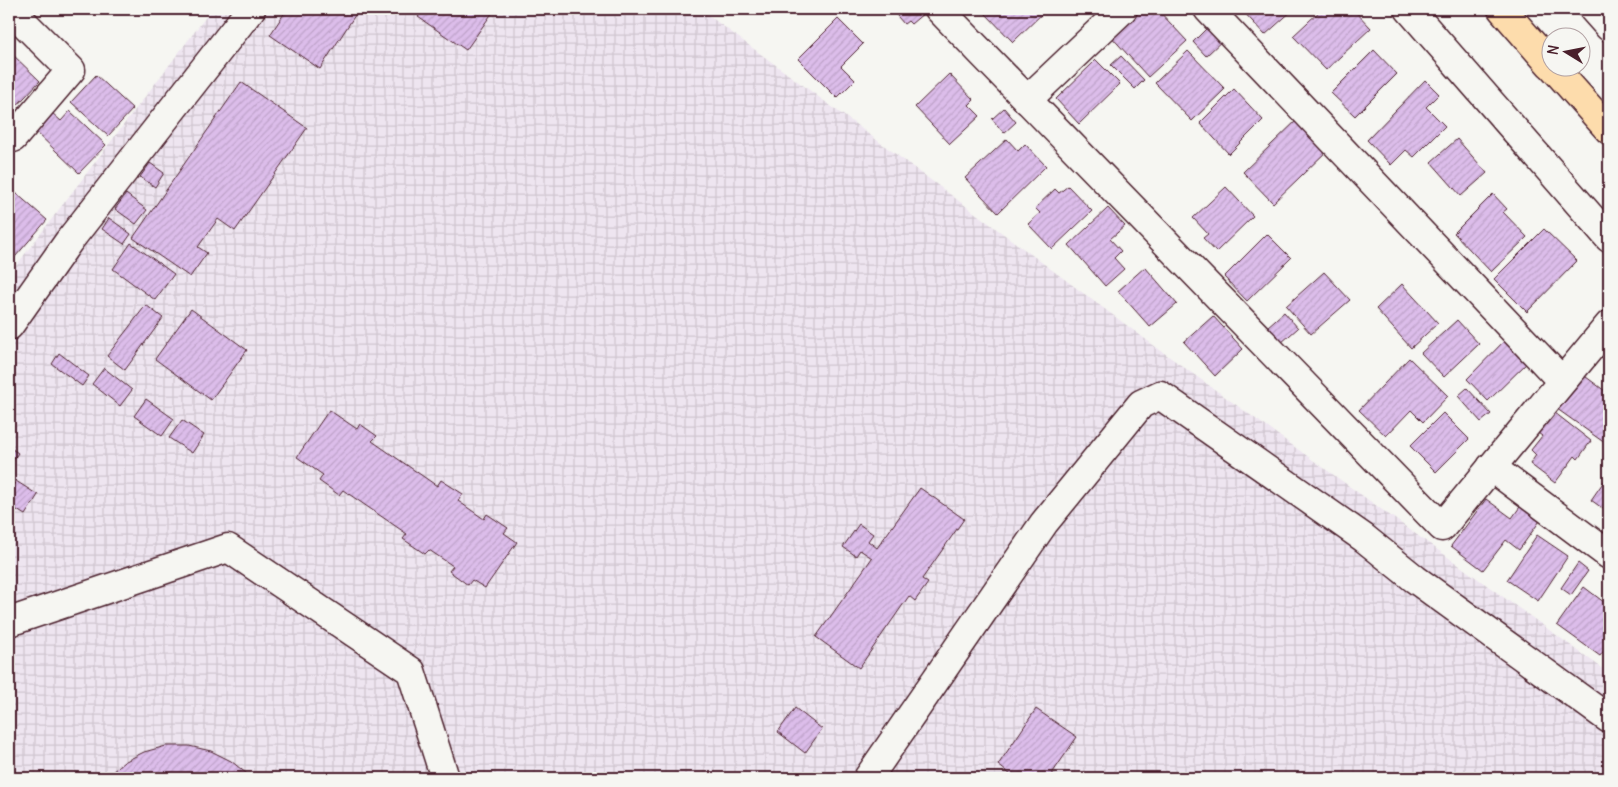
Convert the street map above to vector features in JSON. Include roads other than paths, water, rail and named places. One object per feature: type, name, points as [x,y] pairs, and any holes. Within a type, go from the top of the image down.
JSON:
[{"type":"highway","points":[[1502,9],[1540,53]]},
{"type":"highway","points":[[1563,78],[1609,130]]},
{"type":"street","points":[[10,9],[71,70],[13,138]]},
{"type":"street","points":[[9,326],[69,241],[252,9]]},
{"type":"street","points":[[939,9],[1442,527],[1609,325]]},
{"type":"street","points":[[1028,100],[1123,9]]},
{"type":"street","points":[[1208,9],[1562,381]]},
{"type":"street","points":[[1410,9],[1609,238]]},
{"type":"street","points":[[1593,9],[1609,28]]},
{"type":"street","points":[[868,778],[1044,522],[1141,404],[1160,396],[1364,538],[1415,579],[1609,719]]},
{"type":"street","points":[[1491,467],[1609,555]]},
{"type":"street","points":[[9,622],[228,548],[411,671],[445,778]]}]
